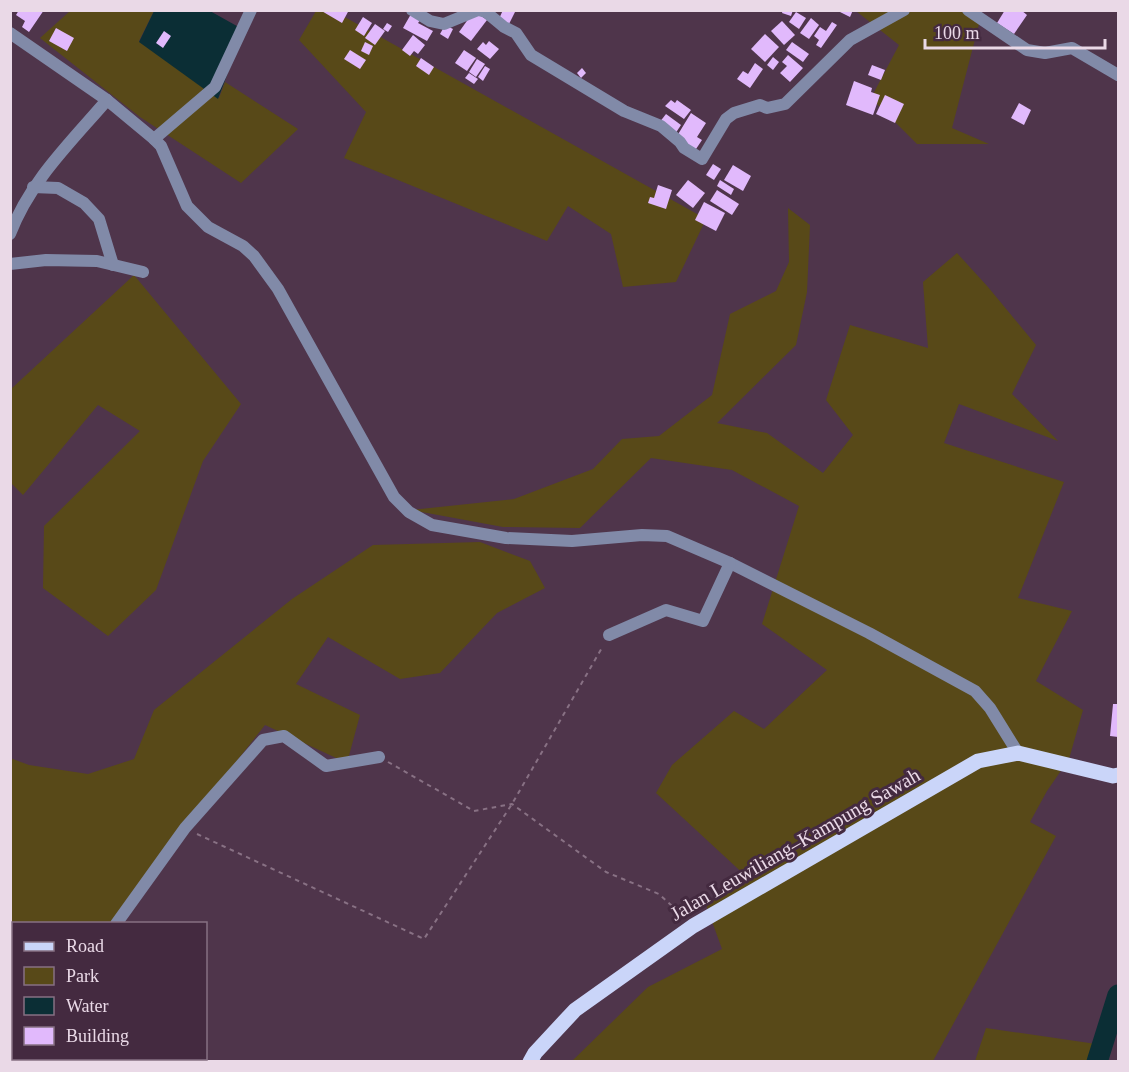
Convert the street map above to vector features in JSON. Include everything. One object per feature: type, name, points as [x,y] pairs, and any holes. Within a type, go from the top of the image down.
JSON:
[{"type":"main road","name":"Jalan Leuwiliang–Kampung Sawah","points":[[530,1062],[575,1010],[693,926],[978,761],[1018,753],[1113,776],[1119,775]]},
{"type":"street","points":[[154,139],[215,87],[251,10]]},
{"type":"street","points":[[412,10],[430,21],[444,24],[479,10],[486,12],[504,27],[516,33],[531,55],[624,111],[661,126],[684,148],[702,159],[726,119],[734,113],[760,105],[767,108],[785,104],[850,40],[904,10]]},
{"type":"street","points":[[968,10],[1027,50],[1045,53],[1072,48],[1119,75]]},
{"type":"street","points":[[10,33],[107,100],[154,139],[161,146],[187,206],[208,227],[243,246],[254,256],[278,290],[394,497],[408,512],[440,527],[507,538],[572,541],[642,535],[667,536],[730,563],[868,633],[975,691],[990,708],[1018,753]]},
{"type":"street","points":[[10,234],[18,213],[33,186],[107,100]]},
{"type":"street","points":[[33,186],[58,188],[84,203],[99,219],[113,265]]},
{"type":"street","points":[[10,264],[46,260],[97,261],[143,272]]},
{"type":"street","points":[[609,635],[666,609],[703,621],[730,563]]},
{"type":"street","points":[[117,922],[185,828],[263,740],[284,736],[326,766],[379,757]]},
{"type":"path","points":[[185,828],[424,939],[512,804],[609,635]]},
{"type":"path","points":[[379,757],[474,811],[512,804],[606,872],[659,894],[693,926]]},
{"type":"green space","points":[[70,11],[154,11],[139,41],[219,98],[225,82],[298,129],[241,183],[140,117],[40,38]]},
{"type":"green space","points":[[316,11],[334,11],[706,219],[676,282],[623,287],[611,234],[568,206],[547,241],[344,158],[366,112],[299,40]]},
{"type":"green space","points":[[856,11],[969,11],[980,20],[952,128],[989,144],[917,144],[871,98],[899,45]]},
{"type":"green space","points":[[788,208],[810,225],[807,292],[796,345],[717,423],[767,433],[823,473],[853,435],[826,400],[850,325],[928,348],[923,282],[957,253],[1036,345],[1012,394],[1058,441],[959,404],[944,443],[1064,482],[1018,598],[1072,611],[1036,681],[1083,710],[1069,759],[1047,791],[1030,822],[1056,836],[933,1061],[572,1061],[648,987],[722,949],[706,905],[749,879],[656,793],[672,765],[734,711],[764,729],[827,670],[762,624],[799,506],[732,470],[651,458],[580,528],[503,527],[411,510],[514,499],[593,469],[622,439],[659,436],[712,395],[730,314],[776,291],[789,262]]},
{"type":"green space","points":[[134,275],[241,404],[203,461],[156,590],[108,636],[43,588],[44,526],[140,431],[98,405],[23,495],[11,483],[11,389]]},
{"type":"green space","points":[[480,542],[530,561],[545,588],[497,613],[440,673],[400,679],[328,637],[296,684],[360,715],[347,763],[265,725],[191,819],[123,922],[12,922],[12,1060],[99,1061],[11,1061],[10,758],[29,765],[88,774],[134,759],[154,710],[292,599],[373,545]]},
{"type":"green space","points":[[986,1028],[1103,1045],[1097,1061],[975,1061]]},
{"type":"water","points":[[154,11],[210,11],[244,30],[218,99],[139,42]]},
{"type":"building","points":[[19,10],[44,10],[29,32],[22,27],[25,21],[16,15]]},
{"type":"building","points":[[320,10],[349,10],[342,23]]},
{"type":"building","points":[[503,10],[515,12],[508,26],[498,21]]},
{"type":"building","points":[[783,10],[793,10],[791,16],[782,13]]},
{"type":"building","points":[[836,10],[853,10],[850,17]]},
{"type":"building","points":[[1005,10],[1021,10],[1027,15],[1014,34],[997,23]]},
{"type":"building","points":[[474,11],[487,20],[471,41],[459,32]]},
{"type":"building","points":[[796,12],[806,18],[799,29],[789,22]]},
{"type":"building","points":[[411,14],[421,19],[418,23],[433,31],[427,41],[403,28]]},
{"type":"building","points":[[363,17],[372,23],[364,36],[355,30]]},
{"type":"building","points":[[811,18],[819,25],[809,39],[800,33]]},
{"type":"building","points":[[782,21],[795,35],[784,45],[771,31]]},
{"type":"building","points":[[832,22],[837,25],[821,48],[816,45],[819,40],[814,36],[820,27],[826,31]]},
{"type":"building","points":[[387,23],[392,26],[388,32],[383,29]]},
{"type":"building","points":[[375,24],[385,31],[375,45],[365,38]]},
{"type":"building","points":[[445,25],[453,29],[448,39],[440,34]]},
{"type":"building","points":[[56,28],[74,38],[67,51],[49,41]]},
{"type":"building","points":[[164,31],[171,36],[163,48],[156,43]]},
{"type":"building","points":[[765,34],[779,47],[765,62],[751,49]]},
{"type":"building","points":[[413,35],[425,45],[418,54],[414,51],[410,56],[402,50]]},
{"type":"building","points":[[489,41],[499,49],[490,59],[477,49],[483,42],[486,45]]},
{"type":"building","points":[[365,42],[373,46],[369,55],[361,51]]},
{"type":"building","points":[[792,42],[809,54],[803,62],[786,50]]},
{"type":"building","points":[[350,50],[366,60],[360,69],[344,59]]},
{"type":"building","points":[[464,50],[476,58],[467,71],[455,63]]},
{"type":"building","points":[[788,55],[803,68],[790,82],[780,73],[787,66],[782,62]]},
{"type":"building","points":[[773,57],[779,62],[773,70],[767,65]]},
{"type":"building","points":[[421,58],[434,67],[429,75],[416,66]]},
{"type":"building","points":[[477,59],[485,64],[476,77],[469,72]]},
{"type":"building","points":[[755,63],[763,69],[750,88],[737,79],[743,71],[748,74]]},
{"type":"building","points":[[872,65],[885,70],[881,80],[868,75]]},
{"type":"building","points":[[485,66],[490,69],[483,81],[478,77]]},
{"type":"building","points":[[582,68],[586,73],[581,78],[577,73]]},
{"type":"building","points":[[469,73],[478,79],[474,84],[465,78]]},
{"type":"building","points":[[854,81],[872,88],[871,92],[880,95],[873,115],[846,105]]},
{"type":"building","points":[[885,95],[904,104],[895,123],[876,114]]},
{"type":"building","points":[[671,100],[675,103],[677,100],[691,110],[684,119],[665,106]]},
{"type":"building","points":[[1019,103],[1031,110],[1024,125],[1011,118]]},
{"type":"building","points":[[691,113],[706,123],[697,137],[702,140],[694,152],[677,136]]},
{"type":"building","points":[[666,114],[681,125],[675,134],[659,123]]},
{"type":"building","points":[[713,164],[721,169],[714,180],[706,175]]},
{"type":"building","points":[[733,165],[751,176],[743,191],[724,180]]},
{"type":"building","points":[[688,180],[705,193],[693,208],[676,195]]},
{"type":"building","points":[[720,180],[734,189],[731,195],[717,186]]},
{"type":"building","points":[[658,185],[672,190],[666,209],[648,203],[650,197],[654,198]]},
{"type":"building","points":[[717,190],[739,204],[732,215],[710,201]]},
{"type":"building","points":[[704,202],[725,213],[716,231],[695,220]]},
{"type":"building","points":[[1113,704],[1118,704],[1118,737],[1110,736]]},
{"type":"waterway","points":[[1097,1062],[1118,995]]}]
